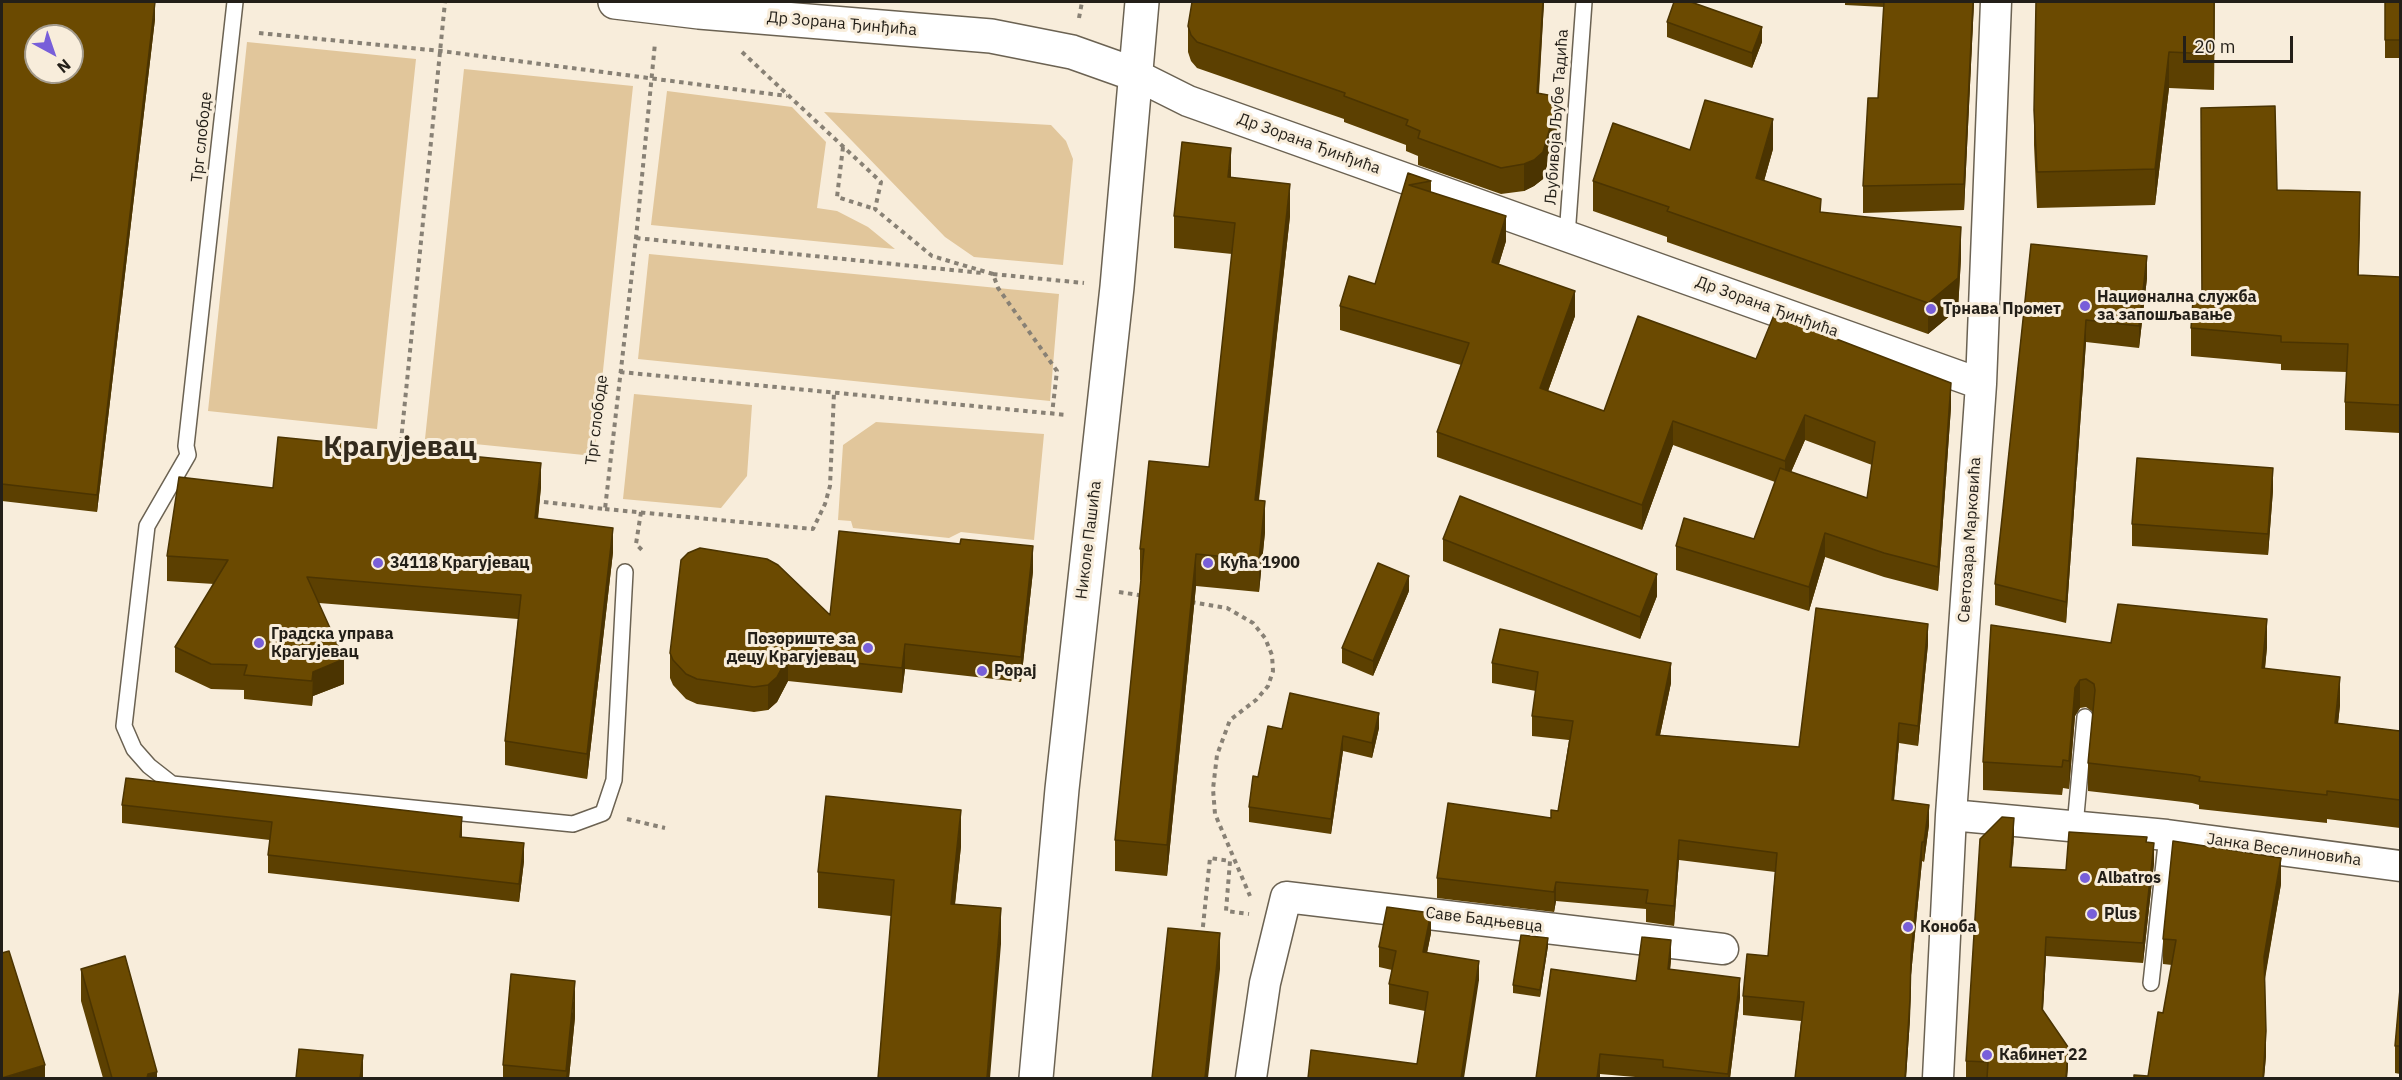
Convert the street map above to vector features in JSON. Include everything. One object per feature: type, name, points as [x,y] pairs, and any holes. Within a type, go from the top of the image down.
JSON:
[{"type":"street","name":"Др Зорана Ђинђића","points":[[615,2],[699,12],[991,36],[1072,52],[1134,74],[1188,101],[1981,384]]},
{"type":"street","name":"Николе Пашића","points":[[1036,1078],[1062,789],[1117,287],[1142,2]]},
{"type":"street","name":"Светозара Марковића","points":[[1938,1078],[1952,815],[1981,384],[1996,2]]},
{"type":"street","name":"Јанка Веселиновића","points":[[1952,815],[2166,835],[2400,866]]},
{"type":"street","name":"Саве Бадњевца","points":[[1251,1078],[1265,983],[1286,897],[1723,949]]},
{"type":"lane","name":"Трг слободе","points":[[235,2],[186,446],[188,456],[147,526],[124,726],[134,749],[149,766],[172,784],[573,824],[603,813]]},
{"type":"lane","name":"Љубивоја Љубе Тадића","points":[[1567,236],[1584,2]]},
{"type":"lane","points":[[603,813],[614,780],[625,572]]},
{"type":"lane","points":[[2075,826],[2085,717]]},
{"type":"lane","points":[[2151,983],[2166,835]]},
{"type":"path","points":[[399,462],[446,2]]},
{"type":"path","name":"Трг слободе","points":[[605,508],[636,238],[658,6]]},
{"type":"path","points":[[231,30],[441,51],[788,96]]},
{"type":"path","points":[[739,50],[881,182],[875,209]]},
{"type":"path","points":[[843,147],[837,197],[875,209],[932,256],[993,274]]},
{"type":"path","points":[[636,238],[1117,287]]},
{"type":"path","points":[[993,274],[998,288],[1057,371],[1052,414]]},
{"type":"path","points":[[620,372],[1103,418]]},
{"type":"path","points":[[529,500],[813,529],[825,504],[830,486],[834,393]]},
{"type":"path","points":[[1083,586],[1149,596]]},
{"type":"path","points":[[1183,601],[1227,608],[1253,623],[1265,638],[1272,655],[1273,671],[1268,686],[1256,700],[1230,720],[1218,755],[1213,789],[1215,814],[1253,905]]},
{"type":"path","points":[[603,813],[665,828]]},
{"type":"path","points":[[1202,942],[1210,858],[1230,861],[1226,911]]},
{"type":"shaded area","points":[[247,42],[416,59],[377,429],[208,411]]},
{"type":"shaded area","points":[[464,69],[633,86],[594,456],[425,439]]},
{"type":"shaded area","points":[[667,91],[792,107],[826,142],[817,208],[837,211],[868,227],[895,249],[651,225]]},
{"type":"shaded area","points":[[824,112],[1051,125],[1066,141],[1073,159],[1063,265],[974,257],[945,237]]},
{"type":"shaded area","points":[[649,254],[1059,294],[1050,401],[638,359]]},
{"type":"shaded area","points":[[634,394],[752,405],[747,476],[721,508],[623,499]]},
{"type":"shaded area","points":[[876,422],[1044,434],[1034,540],[961,532],[949,538],[853,528],[851,521],[838,520],[843,445]]},
{"type":"building","points":[[2,2],[155,2],[97,495],[2,484]]},
{"type":"building","points":[[1192,2],[1543,2],[1537,93],[1559,97],[1543,152],[1534,160],[1524,164],[1501,168],[1418,138],[1420,131],[1406,125],[1408,120],[1344,96],[1345,93],[1197,42],[1188,26]]},
{"type":"building","points":[[1674,2],[1691,2],[1762,27],[1752,53],[1667,22]]},
{"type":"building","points":[[1884,2],[1973,2],[1964,184],[1863,186],[1868,98],[1878,98]]},
{"type":"building","points":[[2036,2],[2214,2],[2214,54],[2169,52],[2155,169],[2037,172],[2034,110]]},
{"type":"building","points":[[2385,2],[2400,2],[2400,40],[2385,40]]},
{"type":"building","points":[[1705,100],[1773,119],[1756,178],[1821,199],[1820,212],[1961,227],[1958,278],[1928,303],[1667,211],[1669,207],[1593,181],[1613,123],[1690,150]]},
{"type":"building","points":[[2275,106],[2277,190],[2360,192],[2358,275],[2400,277],[2400,405],[2345,402],[2348,344],[2281,342],[2281,336],[2191,328],[2193,300],[2202,301],[2201,108]]},
{"type":"building","points":[[1182,142],[1231,148],[1228,177],[1290,184],[1255,500],[1265,501],[1259,560],[1196,554],[1167,845],[1115,840],[1144,549],[1140,549],[1149,461],[1209,467],[1235,223],[1174,216]]},
{"type":"building","points":[[1408,173],[1431,181],[1409,185],[1506,216],[1492,262],[1575,291],[1540,388],[1604,411],[1638,316],[1756,359],[1774,315],[1951,383],[1938,567],[1884,553],[1825,533],[1809,587],[1676,546],[1684,518],[1754,539],[1780,468],[1867,498],[1875,442],[1805,415],[1785,461],[1673,421],[1642,505],[1437,432],[1469,343],[1340,306],[1349,276],[1375,284]]},
{"type":"building","points":[[2031,244],[2147,256],[2139,326],[2086,320],[2066,602],[1995,584]]},
{"type":"building","name":"Градска управа Крагујевац","points":[[278,437],[541,463],[535,518],[613,528],[587,754],[505,741],[521,595],[307,577],[344,659],[313,672],[312,681],[244,675],[247,665],[211,664],[175,647],[228,560],[167,556],[179,477],[273,488]]},
{"type":"building","points":[[2137,458],[2273,468],[2268,534],[2132,524]]},
{"type":"building","points":[[1460,496],[1657,574],[1640,617],[1443,539]]},
{"type":"building","points":[[839,531],[960,544],[961,539],[1033,546],[1021,657],[905,644],[902,668],[788,656],[777,677],[768,685],[754,687],[697,679],[686,674],[673,660],[670,653],[681,560],[688,553],[700,548],[767,559],[778,565],[830,615]]},
{"type":"building","points":[[1378,563],[1409,576],[1373,661],[1342,648]]},
{"type":"building","points":[[2118,604],[2267,619],[2262,668],[2340,677],[2335,723],[2400,731],[2400,800],[2327,791],[2327,795],[2199,781],[2200,777],[2192,775],[2088,763],[2095,690],[2094,684],[2086,679],[2080,680],[2075,688],[2069,761],[2063,760],[2062,767],[1983,762],[1991,625],[2111,643]]},
{"type":"building","points":[[1816,608],[1928,624],[1918,726],[1899,723],[1892,800],[1929,805],[1924,842],[1922,842],[1911,955],[1905,1078],[1795,1078],[1804,1002],[1743,996],[1747,954],[1768,956],[1777,853],[1679,840],[1674,906],[1646,903],[1648,890],[1556,882],[1554,892],[1437,878],[1448,803],[1551,818],[1551,810],[1558,811],[1573,721],[1532,716],[1538,672],[1492,663],[1500,629],[1671,663],[1656,735],[1799,747]]},
{"type":"building","points":[[1290,693],[1379,713],[1372,743],[1343,736],[1331,819],[1249,807],[1253,776],[1258,777],[1268,726],[1282,729]]},
{"type":"building","points":[[126,778],[462,817],[460,837],[524,843],[519,884],[268,855],[272,822],[122,805]]},
{"type":"building","points":[[826,796],[961,810],[951,904],[1001,908],[987,1078],[878,1078],[894,880],[818,872]]},
{"type":"building","points":[[2002,817],[2014,818],[2010,867],[2066,870],[2069,832],[2147,837],[2146,842],[2154,843],[2143,943],[2046,937],[2042,1009],[2068,1047],[2066,1078],[1987,1078],[1988,1062],[1966,1061],[1980,839]]},
{"type":"building","points":[[2173,841],[2281,858],[2264,957],[2266,1031],[2263,1078],[2134,1078],[2134,1075],[2148,1076],[2158,1012],[2163,1013],[2176,940],[2163,939]]},
{"type":"building","points":[[1387,907],[1431,913],[1423,952],[1479,961],[1461,1078],[1308,1078],[1311,1050],[1417,1064],[1428,992],[1389,984],[1396,951],[1379,947]]},
{"type":"building","points":[[1168,928],[1220,933],[1205,1078],[1152,1078]]},
{"type":"building","points":[[1521,935],[1548,938],[1540,990],[1513,985]]},
{"type":"building","points":[[1642,937],[1671,940],[1668,969],[1740,978],[1728,1074],[1663,1067],[1663,1060],[1600,1054],[1597,1078],[1536,1078],[1551,969],[1636,981]]},
{"type":"building","points":[[9,951],[45,1065],[2,1078],[2,953]]},
{"type":"building","points":[[125,956],[157,1072],[148,1074],[147,1078],[112,1078],[81,969]]},
{"type":"building","points":[[511,974],[575,981],[566,1071],[503,1065]]},
{"type":"building","points":[[2400,989],[2400,1046],[2395,1046]]},
{"type":"building","points":[[299,1049],[363,1055],[360,1078],[296,1078]]},
{"type":"place","name":"Национална служба за запошљавање","points":[[2085,306]]},
{"type":"place","name":"Трнава Промет","points":[[1931,309]]},
{"type":"place","name":"34118 Крагујевац","points":[[378,563]]},
{"type":"place","name":"Кућа 1900","points":[[1208,563]]},
{"type":"place","name":"Градска управа Крагујевац","points":[[259,643]]},
{"type":"place","name":"Позориште за децу Крагујевац","points":[[868,648]]},
{"type":"place","name":"Popaj","points":[[982,671]]},
{"type":"place","name":"Albatros","points":[[2085,878]]},
{"type":"place","name":"Plus","points":[[2092,914]]},
{"type":"place","name":"Коноба","points":[[1908,927]]},
{"type":"place","name":"Кабинет 22","points":[[1987,1055]]},
{"type":"district","name":"Крагујевац","points":[[400,448]]}]
